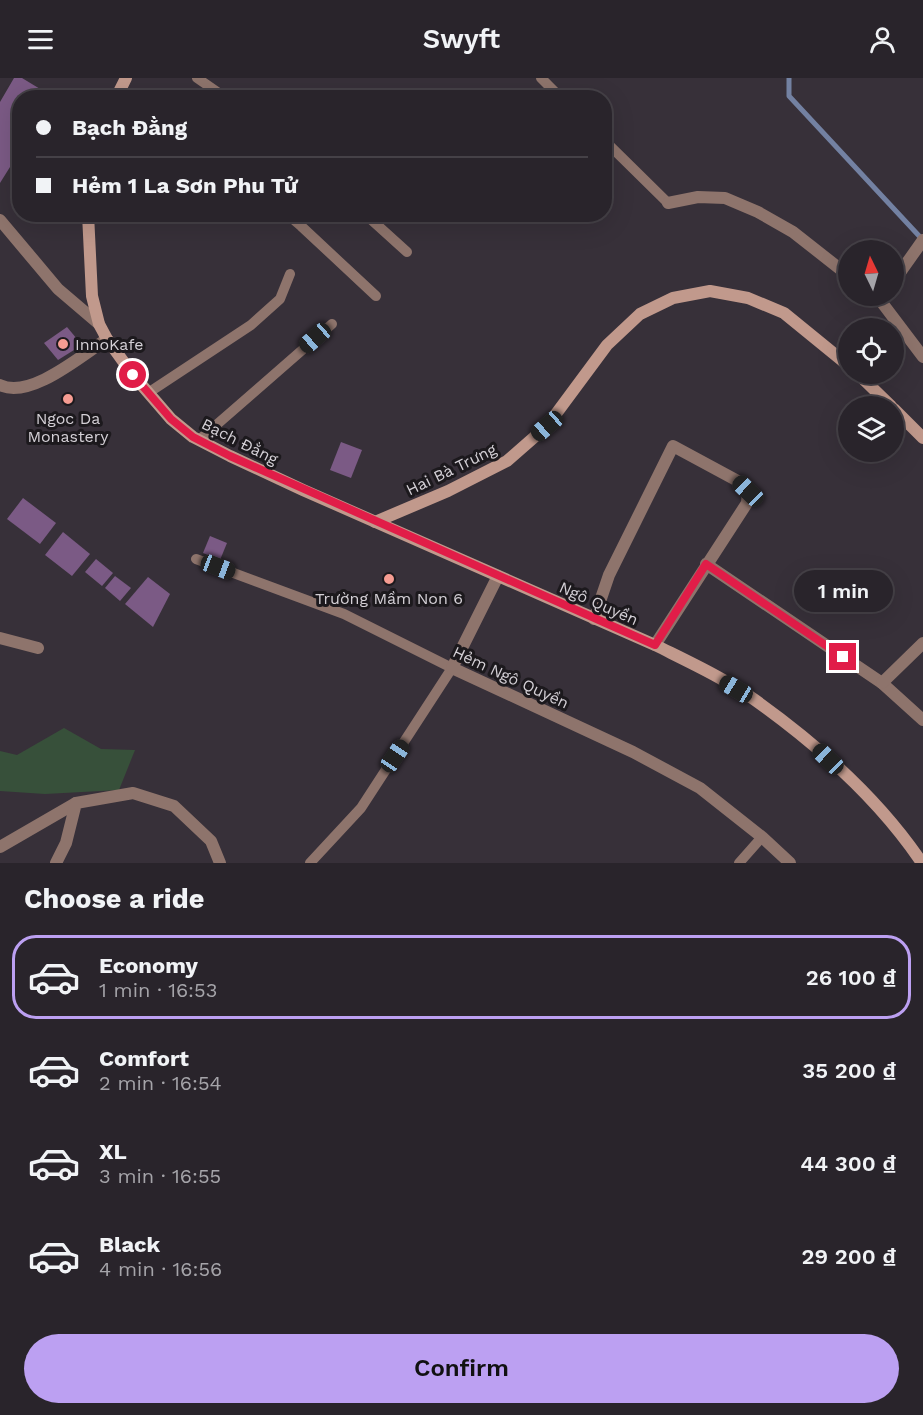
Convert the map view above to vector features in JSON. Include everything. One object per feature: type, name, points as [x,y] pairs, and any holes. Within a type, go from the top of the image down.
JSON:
[{"type":"street","points":[[668,203],[698,197],[725,198],[793,232],[838,267]]},
{"type":"street","points":[[0,220],[58,289],[99,324]]},
{"type":"street","name":"Bạch Đằng","points":[[88,222],[92,296],[99,324],[107,339],[171,419],[199,440],[230,456],[375,522]]},
{"type":"street","points":[[904,267],[923,240]]},
{"type":"street","name":"Hai Bà Trưng","points":[[375,522],[448,491],[507,461],[547,426],[607,345],[640,314],[674,298],[710,291],[748,298],[784,313],[838,357]]},
{"type":"street","points":[[886,306],[923,357]]},
{"type":"street","points":[[0,385],[6,388],[26,387],[49,377],[107,339]]},
{"type":"street","points":[[868,384],[881,396]]},
{"type":"street","points":[[904,419],[923,438]]},
{"type":"street","points":[[594,619],[609,575],[673,446],[736,480],[748,491],[747,503],[655,645]]},
{"type":"street","name":"Ngô Quyền","points":[[375,522],[655,645],[701,668],[754,699],[813,744],[873,801],[922,863]]},
{"type":"street","points":[[706,564],[882,683],[923,720]]},
{"type":"street","points":[[452,668],[498,576]]},
{"type":"street","points":[[0,638],[38,648]]},
{"type":"street","points":[[882,683],[923,643]]},
{"type":"street","name":"Hẻm Ngô Quyền","points":[[452,668],[633,752],[700,788],[762,837],[790,863]]},
{"type":"street","points":[[0,847],[76,803],[133,793],[174,806],[211,841],[220,863]]},
{"type":"street","points":[[56,863],[66,843],[76,803]]},
{"type":"lane","points":[[197,78],[214,90]]},
{"type":"lane","points":[[541,78],[553,90]]},
{"type":"lane","points":[[612,148],[668,203]]},
{"type":"lane","points":[[296,222],[376,296]]},
{"type":"lane","points":[[374,222],[407,252]]},
{"type":"lane","points":[[148,393],[251,325],[280,299],[290,274]]},
{"type":"lane","points":[[199,440],[332,324]]},
{"type":"lane","name":"Hẻm Ngô Quyền","points":[[196,559],[344,614],[452,668]]},
{"type":"lane","points":[[310,863],[361,808],[452,668]]},
{"type":"lane","points":[[739,863],[762,837]]},
{"type":"green space","points":[[64,728],[101,749],[135,750],[119,790],[45,794],[0,791],[0,751],[17,755]]},
{"type":"building","points":[[14,78],[22,78],[42,90],[12,90],[12,164],[0,183],[0,102]]},
{"type":"building","name":"InnoKafe","points":[[67,327],[82,345],[58,360],[44,343]]},
{"type":"building","points":[[341,442],[362,450],[351,478],[330,470]]},
{"type":"building","points":[[23,498],[56,523],[40,544],[7,519]]},
{"type":"building","points":[[63,532],[90,554],[72,576],[45,555]]},
{"type":"building","points":[[210,536],[227,543],[220,560],[203,553]]},
{"type":"building","points":[[96,559],[113,573],[102,586],[85,572]]},
{"type":"building","points":[[115,576],[131,588],[120,601],[105,588]]},
{"type":"building","points":[[148,577],[170,594],[153,627],[125,604]]},
{"type":"waterway","points":[[789,78],[789,96],[921,238]]},
{"type":"place","name":"InnoKafe","points":[[63,344]]},
{"type":"place","name":"Ngoc Da Monastery","points":[[68,399]]},
{"type":"place","name":"Trường Mầm Non 6","points":[[389,579]]},
{"type":"route","points":[[133,375],[171,419],[193,437],[321,498],[655,645],[706,564],[843,657]]}]
